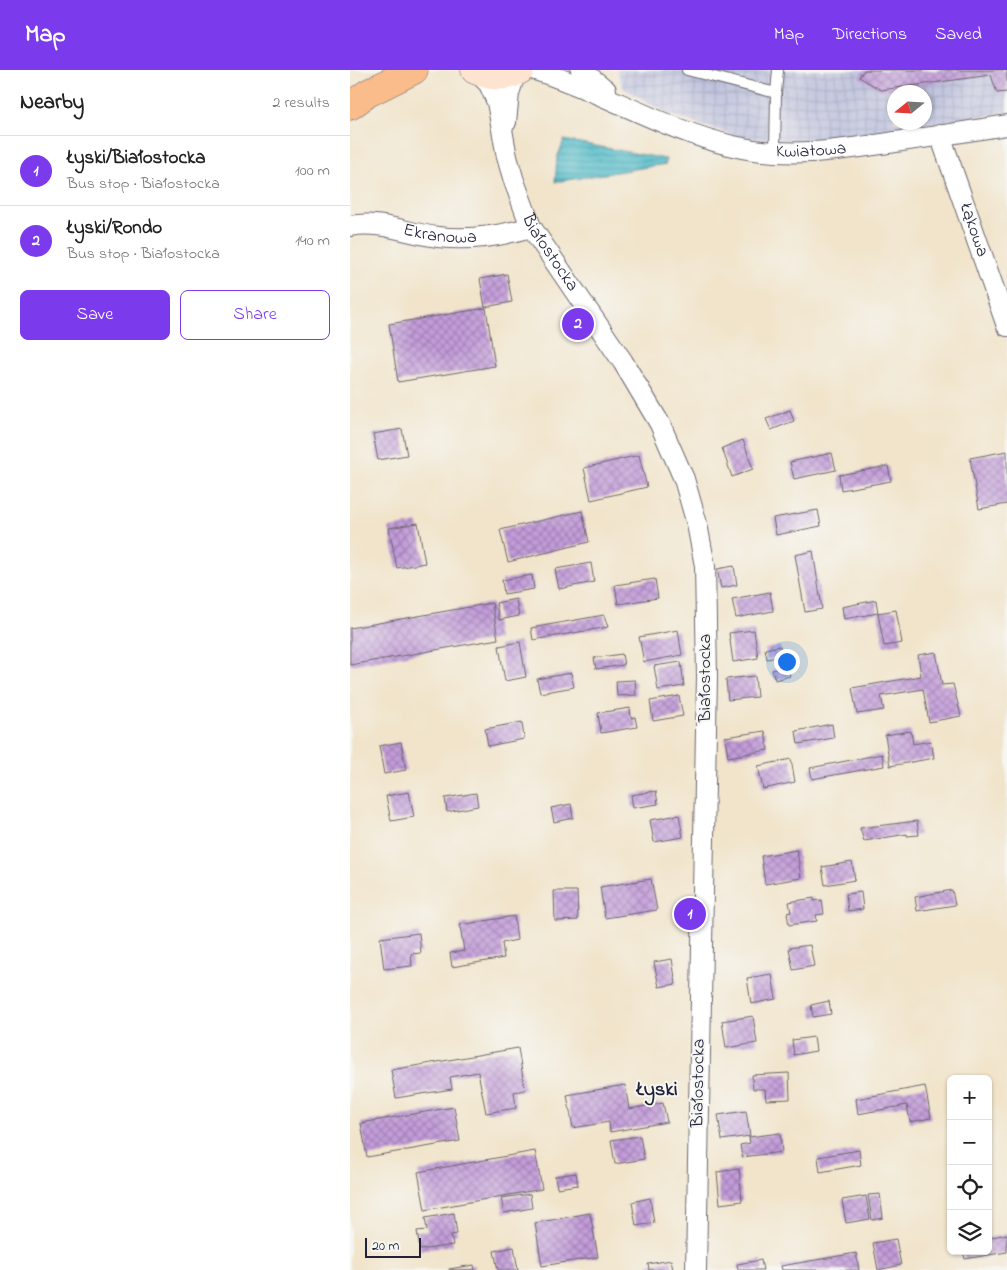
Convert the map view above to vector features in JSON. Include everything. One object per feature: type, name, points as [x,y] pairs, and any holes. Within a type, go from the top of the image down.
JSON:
[{"type":"highway","points":[[350,106],[368,93],[414,70]]},
{"type":"street","points":[[474,70],[495,76],[524,71]]},
{"type":"street","name":"Białostocka","points":[[474,70],[489,84],[497,102],[514,181],[531,227],[623,362],[660,424],[684,479],[697,524],[705,566],[707,676],[696,1270]]},
{"type":"street","name":"Kwiatowa","points":[[581,70],[623,104]]},
{"type":"street","name":"Białostocka","points":[[504,137],[509,93],[524,71]]},
{"type":"street","name":"Kwiatowa","points":[[524,71],[553,76],[697,136],[734,147],[775,153],[826,152],[1007,125]]},
{"type":"street","name":"Łąkowa","points":[[940,135],[1007,326]]},
{"type":"street","name":"Ekranowa","points":[[350,226],[377,225],[438,237],[471,239],[506,234],[531,227]]},
{"type":"lane","points":[[687,70],[776,93]]},
{"type":"lane","points":[[775,153],[778,70]]},
{"type":"shaded area","points":[[617,70],[1007,70],[1007,112],[932,125],[932,85],[887,85],[887,130],[902,130],[832,142],[745,139],[670,115],[623,88]]},
{"type":"water","points":[[564,140],[666,159],[666,164],[555,182],[557,158]]},
{"type":"building","points":[[864,70],[1007,70],[1007,92],[997,93],[991,75],[918,85],[887,85],[887,89],[881,90],[859,77]]},
{"type":"building","points":[[507,274],[512,302],[485,307],[480,279]]},
{"type":"building","points":[[486,308],[495,366],[398,382],[389,324]]},
{"type":"building","points":[[790,410],[794,421],[771,430],[766,419]]},
{"type":"building","points":[[402,429],[407,455],[378,460],[373,434]]},
{"type":"building","points":[[743,440],[753,469],[732,477],[722,448]]},
{"type":"building","points":[[1007,451],[1007,504],[979,509],[970,458]]},
{"type":"building","points":[[832,453],[836,470],[794,479],[790,462]]},
{"type":"building","points":[[639,455],[647,487],[591,500],[584,468]]},
{"type":"building","points":[[888,466],[891,481],[841,490],[839,475]]},
{"type":"building","points":[[818,510],[821,526],[776,535],[773,518]]},
{"type":"building","points":[[582,511],[589,542],[508,562],[500,530]]},
{"type":"building","points":[[418,523],[425,563],[397,568],[389,528]]},
{"type":"building","points":[[813,551],[822,609],[805,612],[795,555]]},
{"type":"building","points":[[591,563],[594,582],[559,589],[555,569]]},
{"type":"building","points":[[734,566],[737,585],[721,588],[717,569]]},
{"type":"building","points":[[532,575],[534,589],[504,594],[502,580]]},
{"type":"building","points":[[655,579],[658,598],[618,604],[615,585]]},
{"type":"building","points":[[770,592],[773,611],[736,618],[732,599]]},
{"type":"building","points":[[516,599],[519,616],[499,620],[496,603]]},
{"type":"building","points":[[876,600],[878,613],[844,619],[842,607]]},
{"type":"building","points":[[492,603],[498,639],[350,665],[350,628]]},
{"type":"building","points":[[896,610],[902,643],[884,646],[878,613]]},
{"type":"building","points":[[604,615],[608,627],[533,640],[531,628]]},
{"type":"building","points":[[678,630],[682,655],[644,662],[639,637]]},
{"type":"building","points":[[754,630],[758,658],[733,662],[729,633]]},
{"type":"building","points":[[520,642],[526,677],[505,681],[499,646]]},
{"type":"building","points":[[780,646],[782,656],[767,659],[765,649]]},
{"type":"building","points":[[936,652],[942,685],[953,684],[961,716],[929,722],[923,689],[881,696],[884,710],[857,714],[852,688],[921,676],[918,655]]},
{"type":"building","points":[[622,654],[624,665],[596,669],[594,658]]},
{"type":"building","points":[[681,662],[684,686],[658,690],[654,666]]},
{"type":"building","points":[[787,666],[790,676],[775,680],[772,670]]},
{"type":"building","points":[[571,673],[574,687],[540,693],[537,679]]},
{"type":"building","points":[[755,676],[757,697],[728,700],[726,679]]},
{"type":"building","points":[[635,680],[636,695],[617,696],[616,681]]},
{"type":"building","points":[[679,696],[683,716],[653,721],[650,701]]},
{"type":"building","points":[[630,708],[631,718],[635,717],[637,727],[601,733],[598,713]]},
{"type":"building","points":[[522,722],[524,739],[488,746],[485,729]]},
{"type":"building","points":[[832,724],[834,738],[798,744],[796,731]]},
{"type":"building","points":[[765,731],[768,750],[728,757],[725,737]]},
{"type":"building","points":[[911,731],[913,744],[931,741],[934,758],[890,766],[885,735]]},
{"type":"building","points":[[401,742],[406,770],[384,774],[379,746]]},
{"type":"building","points":[[882,754],[884,766],[812,779],[810,768]]},
{"type":"building","points":[[791,759],[795,782],[763,789],[758,766]]},
{"type":"building","points":[[656,791],[658,804],[633,808],[631,795]]},
{"type":"building","points":[[409,792],[414,817],[391,821],[386,796]]},
{"type":"building","points":[[476,793],[478,806],[447,812],[445,798]]},
{"type":"building","points":[[571,804],[573,818],[554,822],[551,808]]},
{"type":"building","points":[[679,815],[683,837],[654,842],[650,820]]},
{"type":"building","points":[[917,821],[919,835],[907,836],[907,834],[864,841],[860,828]]},
{"type":"building","points":[[797,850],[801,878],[765,884],[761,856]]},
{"type":"building","points":[[852,862],[855,880],[825,885],[822,867]]},
{"type":"building","points":[[651,879],[657,910],[605,918],[600,887]]},
{"type":"building","points":[[952,890],[955,905],[917,911],[915,897]]},
{"type":"building","points":[[554,891],[577,891],[578,920],[555,921]]},
{"type":"building","points":[[861,892],[863,909],[848,911],[846,894]]},
{"type":"building","points":[[814,898],[814,901],[822,900],[824,914],[816,915],[817,921],[789,925],[787,913],[791,912],[789,902]]},
{"type":"building","points":[[514,916],[517,940],[502,943],[504,958],[452,967],[450,953],[464,951],[460,925]]},
{"type":"building","points":[[419,933],[421,953],[411,954],[412,966],[384,969],[380,938]]},
{"type":"building","points":[[810,945],[814,966],[793,970],[789,948]]},
{"type":"building","points":[[672,959],[676,984],[659,987],[654,962]]},
{"type":"building","points":[[772,974],[776,999],[751,1004],[747,978]]},
{"type":"building","points":[[829,1001],[831,1014],[813,1017],[811,1005]]},
{"type":"building","points":[[753,1016],[757,1043],[726,1048],[722,1021]]},
{"type":"building","points":[[814,1037],[816,1051],[794,1055],[792,1040]]},
{"type":"building","points":[[518,1048],[525,1090],[514,1092],[516,1108],[486,1113],[478,1072],[450,1077],[452,1089],[396,1098],[391,1070]]},
{"type":"building","points":[[789,1073],[790,1099],[766,1100],[765,1089],[753,1089],[752,1075]]},
{"type":"building","points":[[625,1085],[629,1109],[663,1103],[667,1122],[610,1132],[609,1122],[573,1128],[567,1095]]},
{"type":"building","points":[[925,1086],[931,1118],[910,1122],[907,1105],[858,1114],[856,1099]]},
{"type":"building","points":[[454,1107],[460,1141],[367,1157],[361,1123]]},
{"type":"building","points":[[746,1111],[750,1136],[722,1140],[718,1115]]},
{"type":"building","points":[[780,1133],[782,1152],[742,1157],[740,1145],[750,1143],[749,1137]]},
{"type":"building","points":[[640,1136],[644,1159],[615,1164],[611,1140]]},
{"type":"building","points":[[859,1150],[861,1165],[820,1172],[818,1157]]},
{"type":"building","points":[[535,1151],[542,1189],[425,1210],[418,1172]]},
{"type":"building","points":[[739,1169],[742,1201],[720,1204],[717,1172]]},
{"type":"building","points":[[576,1173],[578,1185],[557,1188],[555,1176]]},
{"type":"building","points":[[530,1194],[532,1208],[504,1213],[501,1198]]},
{"type":"building","points":[[880,1194],[883,1218],[872,1220],[868,1195]]},
{"type":"building","points":[[866,1196],[870,1219],[846,1223],[842,1200]]},
{"type":"building","points":[[650,1198],[654,1223],[636,1226],[632,1202]]},
{"type":"building","points":[[454,1213],[457,1234],[451,1235],[453,1245],[420,1250],[417,1231],[427,1230],[425,1218]]},
{"type":"building","points":[[590,1213],[598,1257],[542,1266],[535,1223]]},
{"type":"building","points":[[1007,1234],[1007,1252],[992,1254],[992,1237]]},
{"type":"building","points":[[896,1239],[901,1265],[878,1270],[873,1243]]},
{"type":"building","points":[[514,1247],[518,1270],[498,1270],[494,1251]]},
{"type":"building","points":[[856,1253],[859,1270],[782,1270],[781,1266]]},
{"type":"building","points":[[964,1255],[989,1255],[965,1259]]},
{"type":"building","points":[[671,1260],[673,1270],[649,1270],[648,1264]]},
{"type":"building","points":[[761,1260],[763,1270],[738,1270],[737,1264]]},
{"type":"building","points":[[474,1265],[475,1270],[449,1270],[449,1269]]},
{"type":"place","name":"Łyski/Rondo","points":[[578,324]]},
{"type":"place","name":"Łyski/Białostocka","points":[[690,914]]},
{"type":"district","name":"Łyski","points":[[657,1090]]}]
